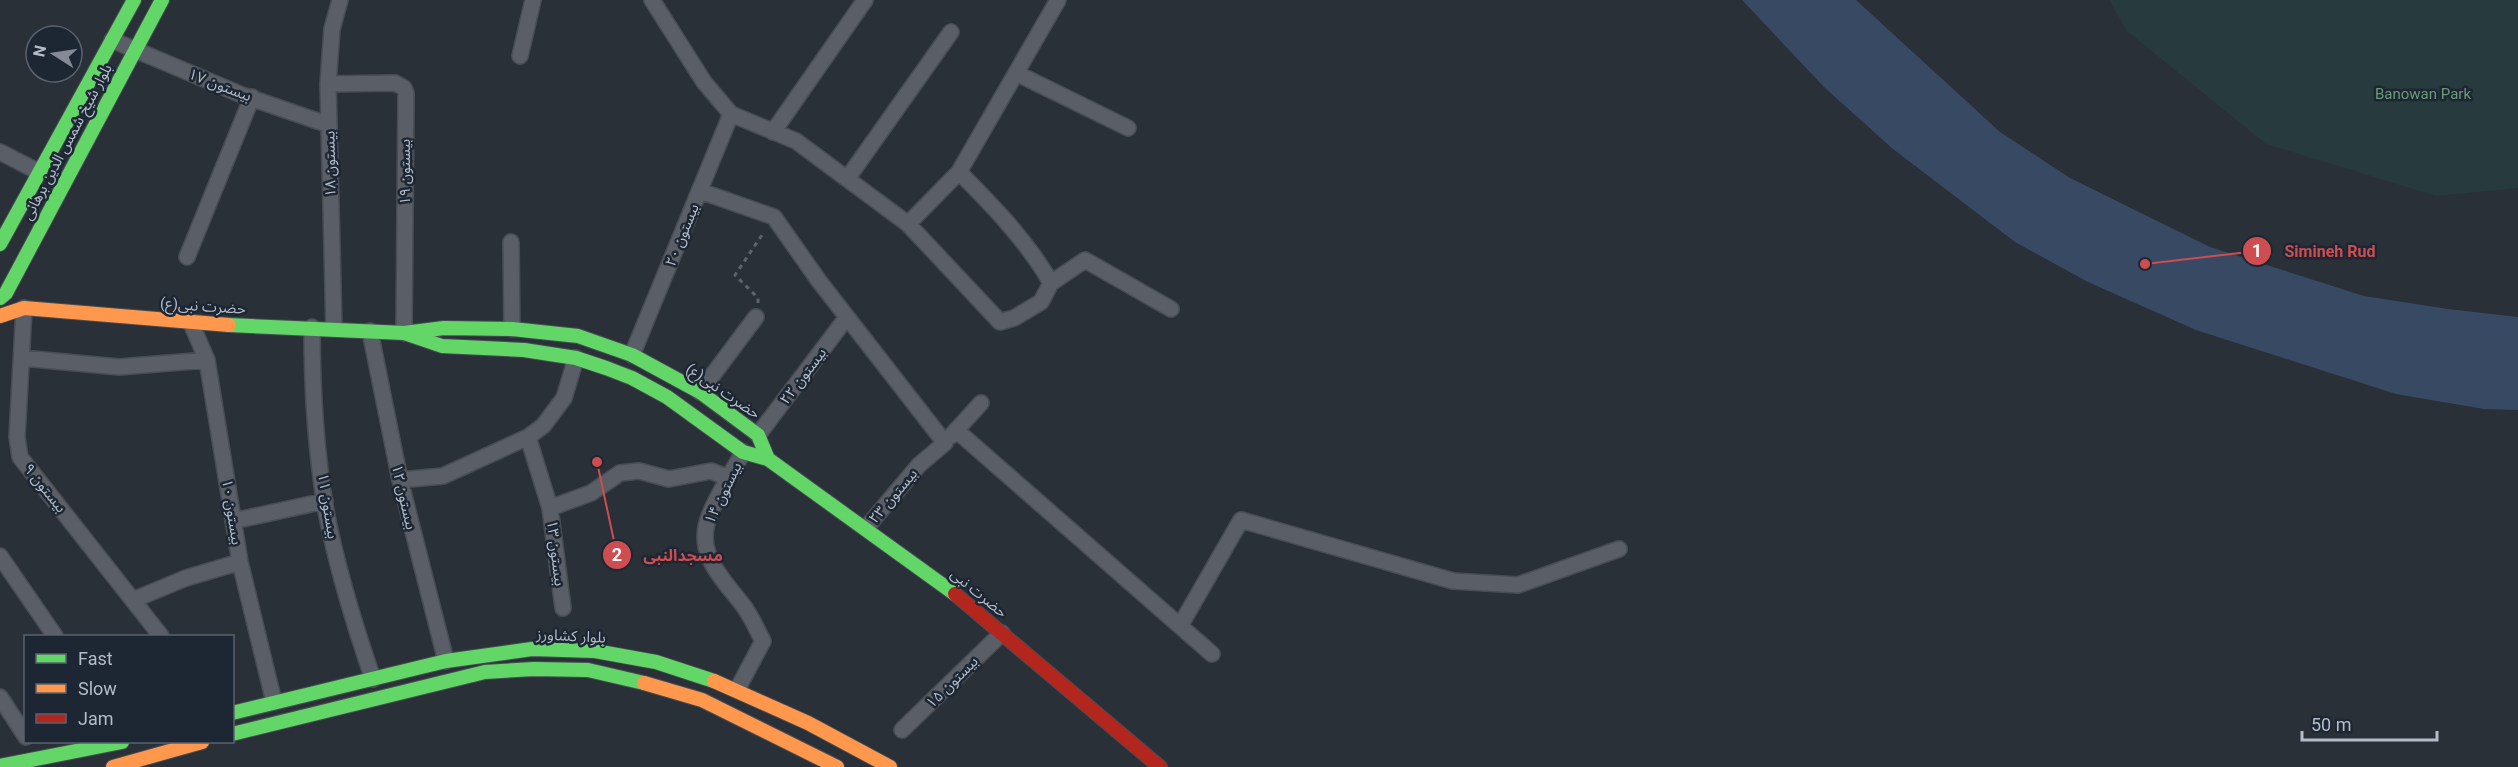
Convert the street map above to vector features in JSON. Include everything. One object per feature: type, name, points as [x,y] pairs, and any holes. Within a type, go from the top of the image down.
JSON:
[{"type":"main road","name":"بلوار شیخ شمس الدین برهانی","points":[[0,244],[134,0]]},
{"type":"main road","name":"بلوار شیخ شمس الدین برهانی","points":[[0,298],[6,293],[162,0]]},
{"type":"main road","name":"حضرت نبی(ع)","points":[[0,316],[24,308],[191,323],[405,333],[444,328],[512,330],[578,336],[632,355],[700,392],[758,435],[768,459]]},
{"type":"main road","name":"حضرت نبی(ع)","points":[[405,333],[442,346],[524,350],[576,358],[632,378],[667,397],[743,452],[768,459]]},
{"type":"main road","name":"حضرت نبی","points":[[768,459],[958,596],[1160,767]]},
{"type":"main road","name":"بلوار کشاورز","points":[[234,712],[446,661],[532,649],[595,651],[656,662],[708,678],[808,723],[890,767]]},
{"type":"main road","points":[[234,733],[485,672],[534,669],[588,670],[702,700],[837,767]]},
{"type":"main road","points":[[796,745],[808,723]]},
{"type":"main road","points":[[0,766],[113,743]]},
{"type":"main road","points":[[113,767],[195,743]]},
{"type":"street","name":"بیستون ۱۸","points":[[334,329],[328,84],[332,29],[340,0]]},
{"type":"street","points":[[520,56],[533,0]]},
{"type":"street","points":[[652,0],[704,82],[731,114],[796,141],[908,224],[1000,322],[1014,318],[1041,302],[1051,283],[1085,260],[1171,309]]},
{"type":"street","points":[[773,132],[865,0]]},
{"type":"street","points":[[908,224],[959,172],[1058,0]]},
{"type":"street","points":[[847,179],[951,32]]},
{"type":"street","name":"بیستون ۱۷","points":[[112,40],[242,95],[329,125]]},
{"type":"street","points":[[1016,73],[1128,128]]},
{"type":"street","name":"بیستون ۱۹","points":[[328,84],[395,83],[404,88],[406,93],[405,333]]},
{"type":"street","points":[[187,257],[252,97]]},
{"type":"street","name":"بیستون ۲۰","points":[[632,355],[731,114]]},
{"type":"street","points":[[0,152],[39,172]]},
{"type":"street","points":[[959,172],[997,211],[1042,267],[1051,283]]},
{"type":"street","points":[[700,191],[774,217],[847,317],[945,443]]},
{"type":"street","points":[[510,242],[512,330]]},
{"type":"street","name":"بیستون ۹","points":[[24,308],[17,437],[20,457],[160,635]]},
{"type":"street","points":[[700,392],[756,316]]},
{"type":"street","name":"بیستون ۲۲","points":[[758,435],[847,317]]},
{"type":"street","name":"بیستون ۱۰","points":[[191,323],[207,360],[240,562],[274,702]]},
{"type":"street","name":"بیستون ۱۱","points":[[312,327],[312,375],[325,501],[339,566],[373,679]]},
{"type":"street","name":"بیستون ۱۲","points":[[370,331],[400,480],[446,661]]},
{"type":"street","points":[[22,358],[119,367],[207,360]]},
{"type":"street","points":[[400,480],[443,476],[528,437],[543,426],[564,398],[576,358]]},
{"type":"street","name":"بیستون ۲۳","points":[[866,528],[919,465],[945,443],[981,403]]},
{"type":"street","points":[[956,430],[1212,654]]},
{"type":"street","points":[[528,437],[550,508]]},
{"type":"street","name":"بیستون ۱۴","points":[[737,690],[763,641],[746,609],[710,563],[704,544],[705,527],[710,513],[743,452]]},
{"type":"street","name":"بیستون ۱۳","points":[[563,608],[550,508],[591,493],[620,473],[639,471],[669,479],[711,471],[729,478]]},
{"type":"street","points":[[233,521],[325,501]]},
{"type":"street","points":[[1180,626],[1241,520],[1454,581],[1518,585],[1619,549]]},
{"type":"street","points":[[0,555],[54,635]]},
{"type":"street","points":[[133,600],[186,578],[240,562]]},
{"type":"street","name":"بیستون ۱۵","points":[[902,730],[1002,633]]},
{"type":"street","points":[[0,698],[24,733]]},
{"type":"street","points":[[30,743],[40,759]]},
{"type":"path","points":[[756,316],[758,298],[735,275],[774,217]]},
{"type":"green space","name":"Banowan Park","points":[[2109,0],[2518,0],[2518,188],[2436,196],[2266,144],[2127,31]]},
{"type":"water","points":[[1742,0],[1856,0],[2000,132],[2070,178],[2210,247],[2364,296],[2518,317],[2518,410],[2484,409],[2396,394],[2196,330],[2088,282],[2015,242],[1893,149],[1824,87]]},
{"type":"traffic: fast","points":[[0,244],[134,0]]},
{"type":"traffic: fast","points":[[0,298],[6,293],[162,0]]},
{"type":"traffic: fast","points":[[229,325],[404,333],[444,328],[512,329],[578,336],[632,355],[700,392],[758,435],[768,459]]},
{"type":"traffic: fast","points":[[404,333],[442,346],[524,350],[576,358],[632,378],[667,397],[743,452],[768,459],[955,594]]},
{"type":"traffic: fast","points":[[234,713],[446,661],[532,649],[595,651],[656,662],[714,681]]},
{"type":"traffic: fast","points":[[234,734],[485,672],[534,669],[588,670],[644,683]]},
{"type":"traffic: fast","points":[[0,766],[117,743]]},
{"type":"traffic: slow","points":[[0,316],[24,308],[229,325]]},
{"type":"traffic: slow","points":[[714,681],[808,723],[890,767]]},
{"type":"traffic: slow","points":[[644,683],[702,700],[837,767]]},
{"type":"traffic: slow","points":[[113,767],[198,743]]},
{"type":"traffic: jam","points":[[955,594],[1160,767]]},
{"type":"place","name":"Simineh Rud","points":[[2145,264]]},
{"type":"place","name":"مسجدالنبی","points":[[597,462]]}]
